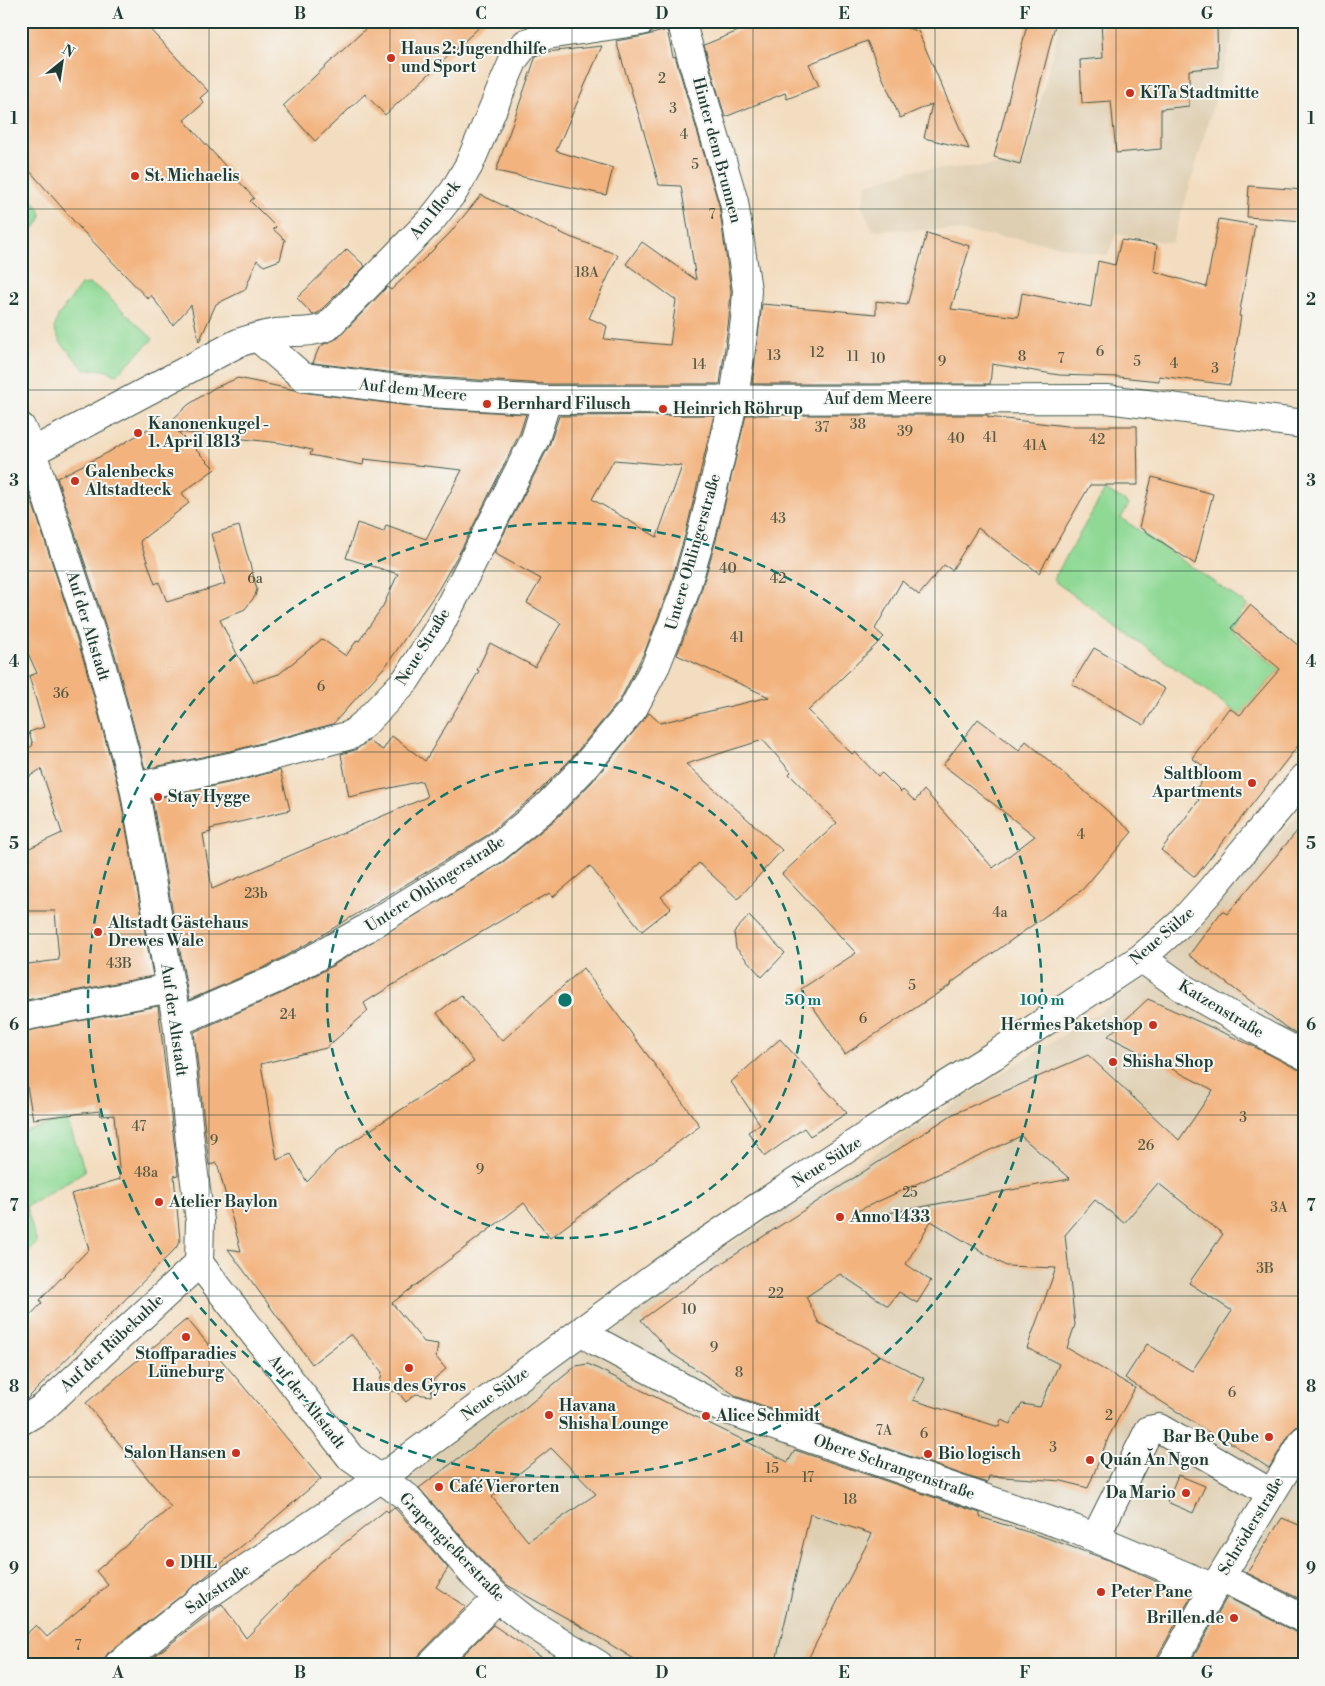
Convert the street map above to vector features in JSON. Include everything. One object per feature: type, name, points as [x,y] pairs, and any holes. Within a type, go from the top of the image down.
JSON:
[{"type":"street","name":"Am Iflock","points":[[32,452],[247,340],[277,333],[314,332],[326,327],[432,219],[454,191],[468,165],[514,59],[526,43],[547,35],[642,21]]},
{"type":"street","name":"Hinter dem Brunnen","points":[[681,21],[734,202],[740,234],[747,290],[745,320],[734,400]]},
{"type":"street","name":"Auf dem Meere","points":[[247,340],[302,377],[428,393],[547,400],[1108,399],[1304,424]]},
{"type":"street","name":"Neue Straße","points":[[134,787],[239,765],[351,735],[364,724],[406,680],[437,631],[534,439],[547,400]]},
{"type":"street","name":"Untere Ohlingerstraße","points":[[177,1022],[274,980],[320,955],[486,854],[546,807],[581,771],[633,709],[666,641],[684,594],[701,536],[734,400]]},
{"type":"street","name":"Auf der Altstadt","points":[[21,427],[32,452],[100,660],[134,787],[177,1022],[200,1221],[199,1262],[351,1458],[380,1479]]},
{"type":"street","name":"Neue Sülze","points":[[323,1518],[380,1479],[662,1272],[758,1207],[1141,958],[1181,924],[1304,778]]},
{"type":"street","name":"Katzenstraße","points":[[1141,958],[1186,990],[1269,1037],[1304,1054]]},
{"type":"street","points":[[21,1017],[171,988]]},
{"type":"street","name":"Auf der Rübekuhle","points":[[21,1421],[43,1408],[199,1262]]},
{"type":"street","name":"Obere Schrangenstraße","points":[[576,1334],[594,1340],[719,1407],[1074,1529],[1217,1583],[1304,1620]]},
{"type":"street","points":[[1095,1538],[1149,1430],[1159,1428],[1271,1493]]},
{"type":"street","name":"Schröderstraße","points":[[1171,1665],[1217,1583],[1304,1440]]},
{"type":"street","name":"Grapengießerstraße","points":[[380,1479],[407,1498],[476,1577],[498,1598],[527,1621],[599,1665]]},
{"type":"street","name":"Salzstraße","points":[[118,1665],[201,1599],[323,1518]]},
{"type":"street","points":[[431,1665],[498,1598]]},
{"type":"shaded area","name":"KiTa Stadtmitte","points":[[1061,21],[1237,21],[1172,243],[1116,234],[1107,256],[1034,241],[949,230],[873,230],[862,207],[867,184],[914,170],[1024,164]]},
{"type":"shaded area","points":[[1304,809],[1304,1665],[434,1665],[322,1527],[605,1323],[1106,1008],[1180,942]]},
{"type":"green space","points":[[21,190],[39,208],[41,217],[36,226],[21,238]]},
{"type":"green space","points":[[89,284],[101,290],[153,339],[116,375],[100,369],[85,370],[61,343],[54,329],[58,316],[81,285]]},
{"type":"green space","points":[[1105,490],[1129,504],[1121,518],[1247,605],[1229,629],[1273,664],[1290,646],[1297,649],[1240,715],[1053,580]]},
{"type":"green space","points":[[67,1119],[85,1171],[26,1207],[37,1243],[21,1258],[21,1132]]},
{"type":"building","name":"St. Michaelis","points":[[21,21],[91,21],[102,26],[105,21],[142,21],[208,91],[200,98],[204,103],[184,120],[254,198],[250,201],[276,227],[273,229],[285,240],[280,260],[264,266],[257,260],[245,290],[216,304],[199,342],[191,305],[173,325],[151,295],[148,299],[79,227],[21,161]]},
{"type":"building","name":"Haus 2: Jugendhilfe und Sport","points":[[374,21],[486,21],[385,115],[365,94],[315,141],[283,106]]},
{"type":"building","points":[[763,21],[913,21],[914,23],[904,27],[918,31],[969,149],[924,138],[932,104],[900,118],[867,41],[809,64],[819,86],[787,99],[785,93],[725,117],[704,45]]},
{"type":"building","points":[[1028,21],[1056,21],[1020,164],[994,157]]},
{"type":"building","points":[[1101,21],[1174,21],[1174,28],[1217,26],[1218,67],[1189,70],[1189,106],[1161,109],[1161,149],[1116,153],[1111,101],[1082,103],[1080,60],[1103,58]]},
{"type":"building","points":[[667,30],[673,57],[675,56],[719,205],[731,291],[720,384],[547,384],[429,377],[313,363],[318,350],[324,344],[338,338],[387,287],[391,290],[427,256],[449,234],[481,195],[570,237],[618,255],[589,318],[607,326],[604,339],[670,345],[676,300],[626,264],[642,242],[696,280],[681,186],[659,185],[616,41]]},
{"type":"building","points":[[602,46],[556,151],[613,168],[606,195],[496,171],[536,56],[546,52]]},
{"type":"building","points":[[1249,186],[1304,190],[1304,221],[1247,217]]},
{"type":"building","points":[[1219,219],[1255,225],[1239,316],[1241,316],[1230,385],[1159,376],[1159,381],[1119,377],[1059,375],[992,364],[990,384],[752,384],[762,304],[876,314],[876,301],[907,305],[927,233],[970,246],[951,309],[1018,317],[1022,293],[1091,307],[1098,261],[1115,265],[1121,240],[1157,245],[1154,271],[1206,287]]},
{"type":"building","points":[[347,249],[365,266],[318,313],[313,315],[297,298]]},
{"type":"building","points":[[238,378],[301,392],[426,408],[526,414],[520,433],[462,548],[438,590],[388,663],[333,724],[235,750],[145,769],[115,655],[57,478],[107,453],[165,419],[169,423],[188,405],[214,388]],"holes":[[[178,432],[281,443],[312,450],[310,455],[363,465],[364,459],[462,470],[426,539],[386,525],[384,532],[357,523],[346,558],[398,574],[383,606],[359,641],[357,640],[346,656],[322,639],[279,674],[254,682],[220,620],[245,609],[255,596],[257,589],[239,526],[211,534],[225,584],[167,602],[159,582],[155,584],[140,541],[189,503],[182,493],[215,469]]]},
{"type":"building","points":[[714,415],[686,532],[669,589],[645,651],[620,700],[569,761],[535,795],[486,836],[267,966],[189,1000],[152,799],[280,770],[290,810],[210,829],[211,832],[203,834],[212,889],[427,797],[422,781],[349,797],[341,754],[355,750],[368,741],[383,750],[392,736],[425,761],[479,671],[477,670],[490,643],[535,667],[561,623],[527,603],[541,579],[494,553],[549,446],[559,416]],"holes":[[[614,460],[682,466],[657,537],[592,499]]]},
{"type":"building","points":[[746,415],[988,415],[988,417],[1066,426],[1137,426],[1138,485],[1090,485],[1039,573],[978,528],[952,570],[944,565],[919,595],[902,581],[875,629],[884,637],[808,711],[852,754],[855,752],[878,776],[882,773],[901,792],[903,790],[915,801],[924,790],[993,868],[1035,836],[943,765],[978,719],[1019,750],[1026,741],[1132,832],[1082,890],[952,984],[845,1054],[801,989],[856,953],[782,874],[837,823],[789,774],[791,772],[763,740],[686,764],[782,850],[738,899],[699,863],[661,897],[671,908],[642,931],[590,866],[553,897],[550,893],[522,908],[364,1003],[368,1011],[326,1048],[261,1064],[277,1160],[291,1154],[307,1182],[335,1153],[474,1062],[437,1013],[461,995],[502,1041],[583,968],[700,1126],[550,1238],[524,1203],[392,1303],[424,1342],[438,1344],[436,1357],[446,1369],[433,1380],[431,1396],[416,1394],[406,1402],[398,1392],[379,1389],[382,1372],[351,1334],[312,1364],[228,1249],[241,1251],[217,1163],[209,1165],[194,1032],[280,994],[327,969],[503,862],[556,819],[592,782],[649,713],[660,723],[769,697],[677,655],[699,598],[716,540]]},
{"type":"building","points":[[1152,477],[1213,494],[1195,564],[1139,527]]},
{"type":"building","points":[[29,492],[85,664],[119,790],[153,976],[21,1001],[21,965],[59,960],[55,911],[21,911],[21,852],[62,833],[41,769],[21,782],[21,754],[33,745],[29,732],[44,727],[29,676],[37,673],[21,638],[21,495]]},
{"type":"building","points":[[1250,605],[1300,647],[1304,642],[1304,738],[1195,877],[1161,850],[1199,800],[1192,794],[1210,771],[1192,758],[1229,708],[1240,715],[1280,669],[1231,628]]},
{"type":"building","points":[[1094,648],[1165,689],[1144,725],[1072,684]]},
{"type":"building","points":[[1304,823],[1304,1037],[1288,1029],[1189,955],[1222,911],[1227,914]]},
{"type":"building","points":[[749,916],[785,953],[762,977],[736,948],[734,932]]},
{"type":"building","points":[[1148,999],[1253,1046],[1297,1069],[1304,1070],[1304,1424],[1296,1427],[1291,1432],[1269,1468],[1225,1439],[1224,1442],[1125,1378],[1147,1344],[1192,1371],[1232,1311],[1189,1283],[1223,1234],[1158,1183],[1124,1223],[1095,1200],[1065,1235],[1075,1325],[1067,1348],[1135,1388],[1109,1436],[1088,1488],[1062,1481],[989,1476],[987,1483],[738,1397],[671,1353],[641,1320],[705,1274],[953,1114],[1088,1055],[1179,1140],[1213,1090],[1108,1036]],"holes":[[[1021,1136],[1070,1179],[857,1219],[855,1212]],[[931,1221],[1006,1266],[1056,1268],[1027,1348],[1059,1364],[1040,1407],[1022,1404],[1010,1424],[1001,1420],[999,1427],[913,1400],[925,1379],[819,1323],[806,1297],[840,1274],[888,1306],[899,1292],[917,1303],[931,1281],[906,1264]]]},
{"type":"building","points":[[158,1006],[178,1175],[174,1176],[180,1240],[176,1248],[21,1403],[21,1325],[42,1303],[40,1300],[89,1249],[71,1194],[120,1179],[114,1115],[101,1116],[100,1111],[33,1119],[21,1054],[21,1032]]},
{"type":"building","points":[[780,1039],[847,1113],[810,1136],[804,1128],[765,1156],[748,1132],[760,1124],[731,1082]]},
{"type":"building","points":[[187,1319],[321,1479],[204,1578],[108,1653],[103,1665],[21,1665],[21,1639],[36,1625],[47,1637],[108,1585],[96,1571],[171,1507],[86,1403]]},
{"type":"building","points":[[588,1364],[788,1462],[795,1450],[980,1513],[980,1517],[1111,1561],[1191,1597],[1157,1657],[1155,1665],[805,1665],[872,1534],[810,1514],[775,1665],[644,1665],[572,1621],[507,1585],[487,1566],[419,1488],[520,1412],[576,1366]],"holes":[[[551,1448],[596,1494],[528,1541],[492,1497]]]},
{"type":"building","points":[[1178,1475],[1205,1486],[1193,1513],[1167,1502]]},
{"type":"building","points":[[394,1507],[448,1568],[436,1587],[466,1607],[420,1654],[416,1660],[416,1665],[143,1665],[222,1604],[246,1638],[317,1565],[386,1510],[388,1512]]},
{"type":"building","points":[[1282,1518],[1304,1527],[1304,1601],[1247,1573]]},
{"type":"building","points":[[1227,1597],[1297,1633],[1304,1634],[1304,1665],[1189,1665]]},
{"type":"building","points":[[493,1625],[553,1665],[453,1665]]},
{"type":"place","name":"Haus 2: Jugendhilfe und Sport","points":[[391,58]]},
{"type":"place","name":"KiTa Stadtmitte","points":[[1130,93]]},
{"type":"place","name":"St. Michaelis","points":[[135,176]]},
{"type":"place","name":"Bernhard Filusch","points":[[487,404]]},
{"type":"place","name":"Heinrich Röhrup","points":[[663,409]]},
{"type":"place","name":"Kanonenkugel - 1. April 1813","points":[[138,433]]},
{"type":"place","name":"Galenbecks Altstadteck","points":[[75,481]]},
{"type":"place","name":"Saltbloom Apartments","points":[[1252,783]]},
{"type":"place","name":"Stay Hygge","points":[[158,797]]},
{"type":"place","name":"Altstadt Gästehaus Drewes Wale","points":[[98,932]]},
{"type":"place","name":"Hermes Paketshop","points":[[1153,1025]]},
{"type":"place","name":"Shisha Shop","points":[[1113,1062]]},
{"type":"place","name":"Atelier Baylon","points":[[159,1202]]},
{"type":"place","name":"Anno 1433","points":[[840,1217]]},
{"type":"place","name":"Stoffparadies Lüneburg","points":[[186,1337]]},
{"type":"place","name":"Haus des Gyros","points":[[409,1368]]},
{"type":"place","name":"Havana Shisha Lounge","points":[[549,1415]]},
{"type":"place","name":"Alice Schmidt","points":[[706,1416]]},
{"type":"place","name":"Bar Be Qube","points":[[1269,1437]]},
{"type":"place","name":"Salon Hansen","points":[[236,1453]]},
{"type":"place","name":"Bio logisch","points":[[928,1454]]},
{"type":"place","name":"Quán Ăn Ngon","points":[[1090,1460]]},
{"type":"place","name":"Café Vierorten","points":[[439,1487]]},
{"type":"place","name":"Da Mario","points":[[1186,1493]]},
{"type":"place","name":"DHL","points":[[170,1563]]},
{"type":"place","name":"Peter Pane","points":[[1101,1592]]},
{"type":"place","name":"Brillen.de","points":[[1234,1618]]}]
